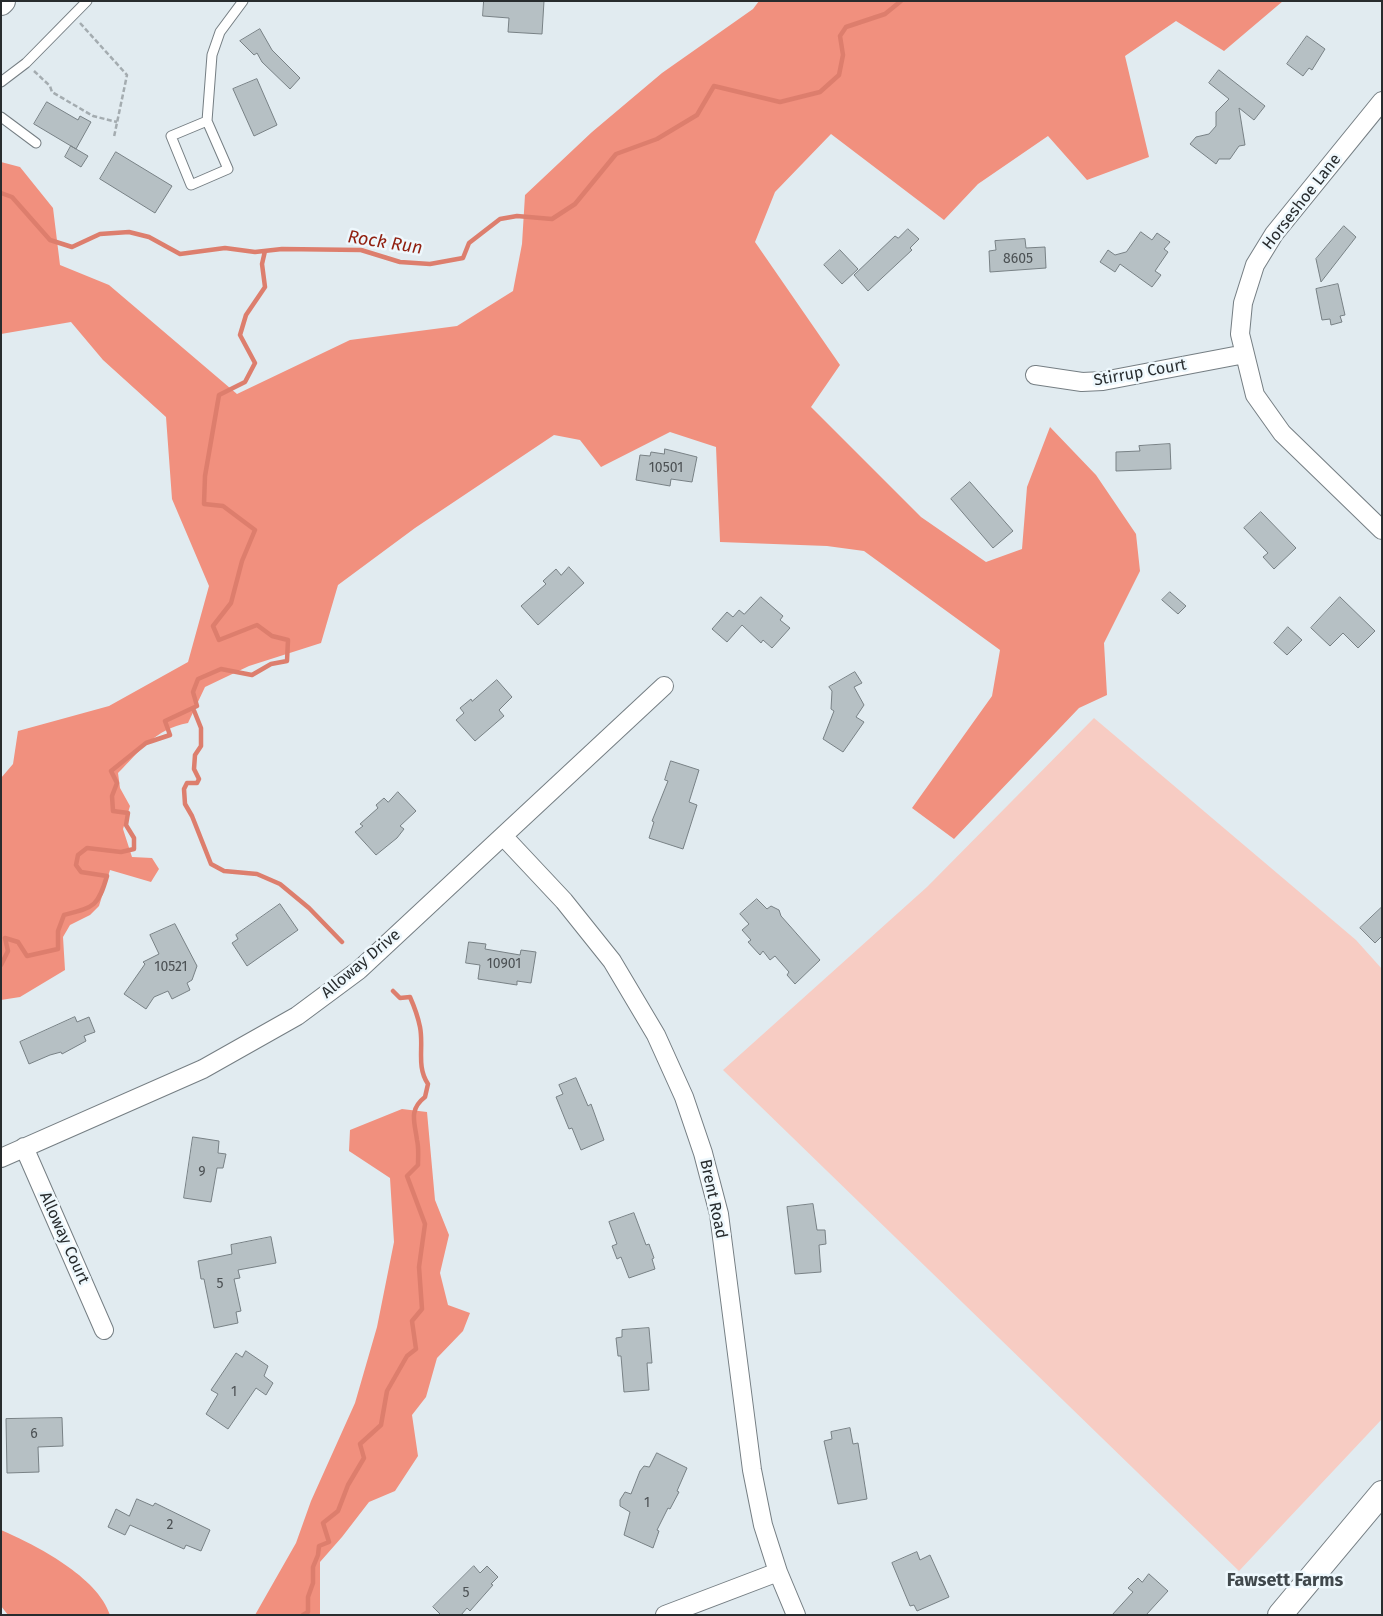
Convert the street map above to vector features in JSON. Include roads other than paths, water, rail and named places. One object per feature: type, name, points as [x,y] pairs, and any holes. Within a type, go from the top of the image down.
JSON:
[{"type":"street","name":"Horseshoe Lane","points":[[1382,101],[1274,234],[1255,265],[1243,303],[1240,334],[1255,395],[1282,433],[1382,530]]},
{"type":"street","name":"Stirrup Court","points":[[1034,375],[1082,382],[1103,381],[1245,354]]},
{"type":"street","name":"Alloway Drive","points":[[1,1158],[203,1069],[297,1016],[359,970],[664,686]]},
{"type":"street","name":"Brent Road","points":[[503,836],[564,901],[612,961],[656,1035],[684,1097],[704,1153],[718,1214],[752,1470],[763,1525],[778,1572],[796,1615]]},
{"type":"street","name":"Alloway Court","points":[[24,1147],[104,1330]]},
{"type":"street","points":[[1280,1615],[1382,1493]]},
{"type":"street","points":[[665,1615],[778,1572]]},
{"type":"lane","points":[[1,82],[26,63],[86,1]]},
{"type":"lane","points":[[207,121],[171,136],[191,185],[228,169],[207,121],[212,55],[220,32],[243,1]]},
{"type":"lane","points":[[1,117],[36,143]]},
{"type":"waterway","name":"Rock Run","points":[[1,193],[12,197],[50,240],[72,247],[100,234],[129,232],[149,237],[180,254],[225,248],[255,252],[282,249],[361,250],[400,262],[430,264],[463,258],[469,243],[500,219],[517,216],[552,219],[575,204],[616,154],[657,139],[697,115],[714,86],[780,102],[820,92],[839,75],[843,55],[840,36],[846,27],[885,14],[901,1]]},
{"type":"waterway","points":[[1,965],[8,951],[5,938],[18,942],[27,956],[58,949],[58,931],[64,915],[82,910],[97,900],[107,876],[81,872],[76,865],[78,855],[87,848],[121,852],[134,849],[134,838],[126,825],[128,813],[113,811],[112,796],[117,783],[111,771],[146,743],[170,735],[165,721],[197,706],[193,692],[198,679],[221,669],[252,675],[271,664],[287,661],[288,640],[272,636],[257,625],[219,640],[213,626],[231,603],[242,561],[255,530],[223,506],[204,504],[205,476],[219,395],[245,382],[255,363],[240,335],[246,315],[265,287],[262,264],[265,251]]},
{"type":"waterway","points":[[193,708],[201,728],[201,746],[195,755],[194,769],[199,779],[197,783],[187,783],[184,789],[185,804],[192,816],[211,864],[224,871],[257,874],[280,884],[309,908],[342,942]]},
{"type":"waterway","points":[[303,1615],[308,1612],[308,1597],[313,1583],[313,1567],[318,1555],[319,1546],[329,1542],[323,1523],[338,1511],[348,1485],[364,1458],[360,1444],[381,1425],[387,1391],[407,1356],[416,1349],[412,1321],[422,1309],[419,1267],[425,1224],[407,1176],[418,1165],[414,1112],[425,1097],[428,1084],[422,1070],[419,1023],[410,997],[400,998],[393,991]]},
{"type":"district","name":"Fawsett Farms","points":[[1285,1581]]}]
